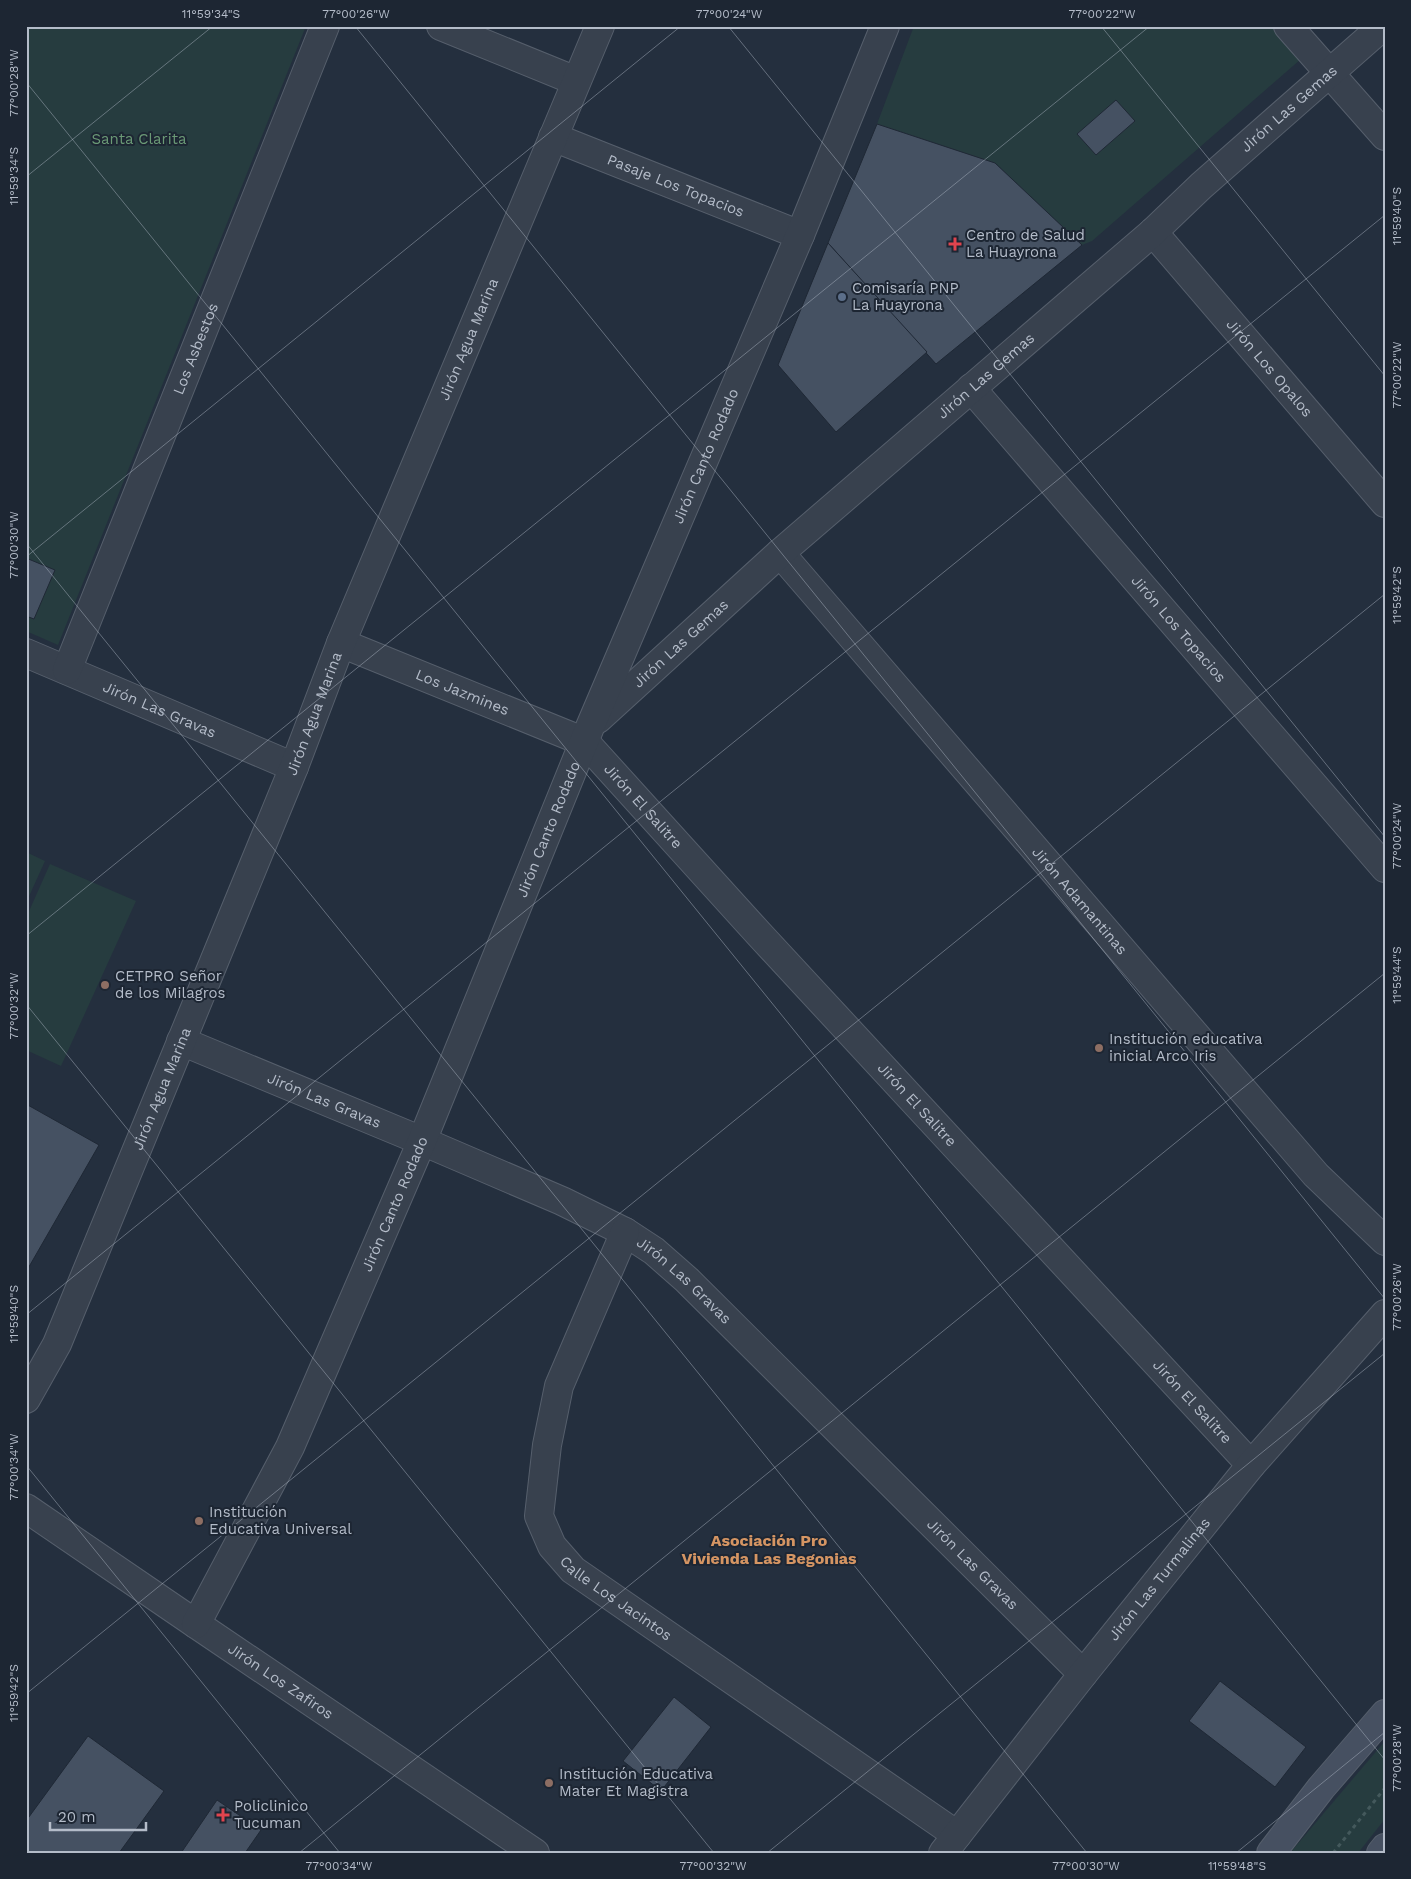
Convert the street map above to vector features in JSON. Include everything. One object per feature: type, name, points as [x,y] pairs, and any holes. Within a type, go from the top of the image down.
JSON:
[{"type":"main road","points":[[1271,1853],[1321,1788],[1385,1714]]},
{"type":"main road","points":[[1381,1853],[1385,1848]]},
{"type":"street","name":"Los Asbestos","points":[[67,670],[325,26]]},
{"type":"street","points":[[441,26],[576,81]]},
{"type":"street","name":"Jirón Agua Marina","points":[[26,1399],[57,1344],[294,767],[342,643],[600,26]]},
{"type":"street","name":"Jirón Canto Rodado","points":[[196,1624],[290,1448],[422,1141],[587,734],[800,235],[885,26]]},
{"type":"street","points":[[1288,26],[1385,136]]},
{"type":"street","name":"Jirón Las Gemas","points":[[587,734],[780,553],[1153,232],[1201,186],[1383,26]]},
{"type":"street","name":"Pasaje Los Topacios","points":[[553,137],[800,235]]},
{"type":"street","name":"Jirón Los Opalos","points":[[1153,232],[1385,503]]},
{"type":"street","name":"Jirón Los Topacios","points":[[971,388],[1385,868]]},
{"type":"street","name":"Jirón Adamantinas","points":[[780,553],[1316,1175],[1385,1241]]},
{"type":"street","name":"Los Jazmines","points":[[342,643],[587,734]]},
{"type":"street","name":"Jirón Las Gravas","points":[[26,653],[294,767]]},
{"type":"street","name":"Jirón El Salitre","points":[[587,734],[766,941],[1251,1466]]},
{"type":"street","name":"Jirón Las Gravas","points":[[181,1041],[422,1141],[562,1202],[624,1232],[654,1251],[687,1280],[1083,1674]]},
{"type":"street","name":"Calle Los Jacintos","points":[[624,1232],[559,1386],[547,1445],[539,1516],[552,1546],[573,1570],[950,1844]]},
{"type":"street","name":"Jirón Las Turmalinas","points":[[950,1844],[1083,1674],[1251,1466],[1385,1314]]},
{"type":"street","name":"Jirón Los Zafiros","points":[[26,1508],[535,1853]]},
{"type":"path","points":[[1333,1853],[1385,1788]]},
{"type":"green space","name":"Santa Clarita","points":[[26,26],[306,26],[58,645],[26,631]]},
{"type":"green space","points":[[914,26],[1272,26],[1301,59],[1092,241],[1082,245],[995,163],[877,124]]},
{"type":"green space","points":[[26,852],[45,861],[26,903]]},
{"type":"green space","points":[[50,864],[136,901],[61,1066],[26,1050],[26,918]]},
{"type":"green space","points":[[1385,1741],[1385,1819],[1358,1853],[1290,1853]]},
{"type":"building","points":[[1116,100],[1135,121],[1096,155],[1077,134]]},
{"type":"building","name":"Centro de Salud La Huayrona","points":[[877,124],[995,163],[1082,245],[936,364],[828,243]]},
{"type":"building","name":"Comisaría PNP La Huayrona","points":[[828,243],[927,352],[836,432],[778,365]]},
{"type":"building","points":[[26,558],[55,570],[34,619],[26,616]]},
{"type":"building","points":[[26,1104],[99,1145],[26,1272]]},
{"type":"building","points":[[1220,1681],[1306,1747],[1275,1787],[1189,1721]]},
{"type":"building","points":[[674,1697],[711,1727],[661,1791],[623,1761]]},
{"type":"building","points":[[88,1736],[164,1791],[119,1853],[26,1853],[26,1821]]},
{"type":"building","name":"Policlinico Tucuman","points":[[217,1800],[261,1830],[245,1853],[181,1853]]},
{"type":"place","name":"Centro de Salud La Huayrona","points":[[955,244]]},
{"type":"place","name":"Comisaría PNP La Huayrona","points":[[842,297]]},
{"type":"place","name":"CETPRO Señor de los Milagros","points":[[105,985]]},
{"type":"place","name":"Institución educativa inicial Arco Iris","points":[[1099,1048]]},
{"type":"place","name":"Institución Educativa Universal","points":[[199,1521]]},
{"type":"place","name":"Institución Educativa Mater Et Magistra","points":[[549,1783]]},
{"type":"place","name":"Policlinico Tucuman","points":[[223,1815]]},
{"type":"district","name":"Asociación Pro Vivienda Las Begonias","points":[[769,1549]]}]
